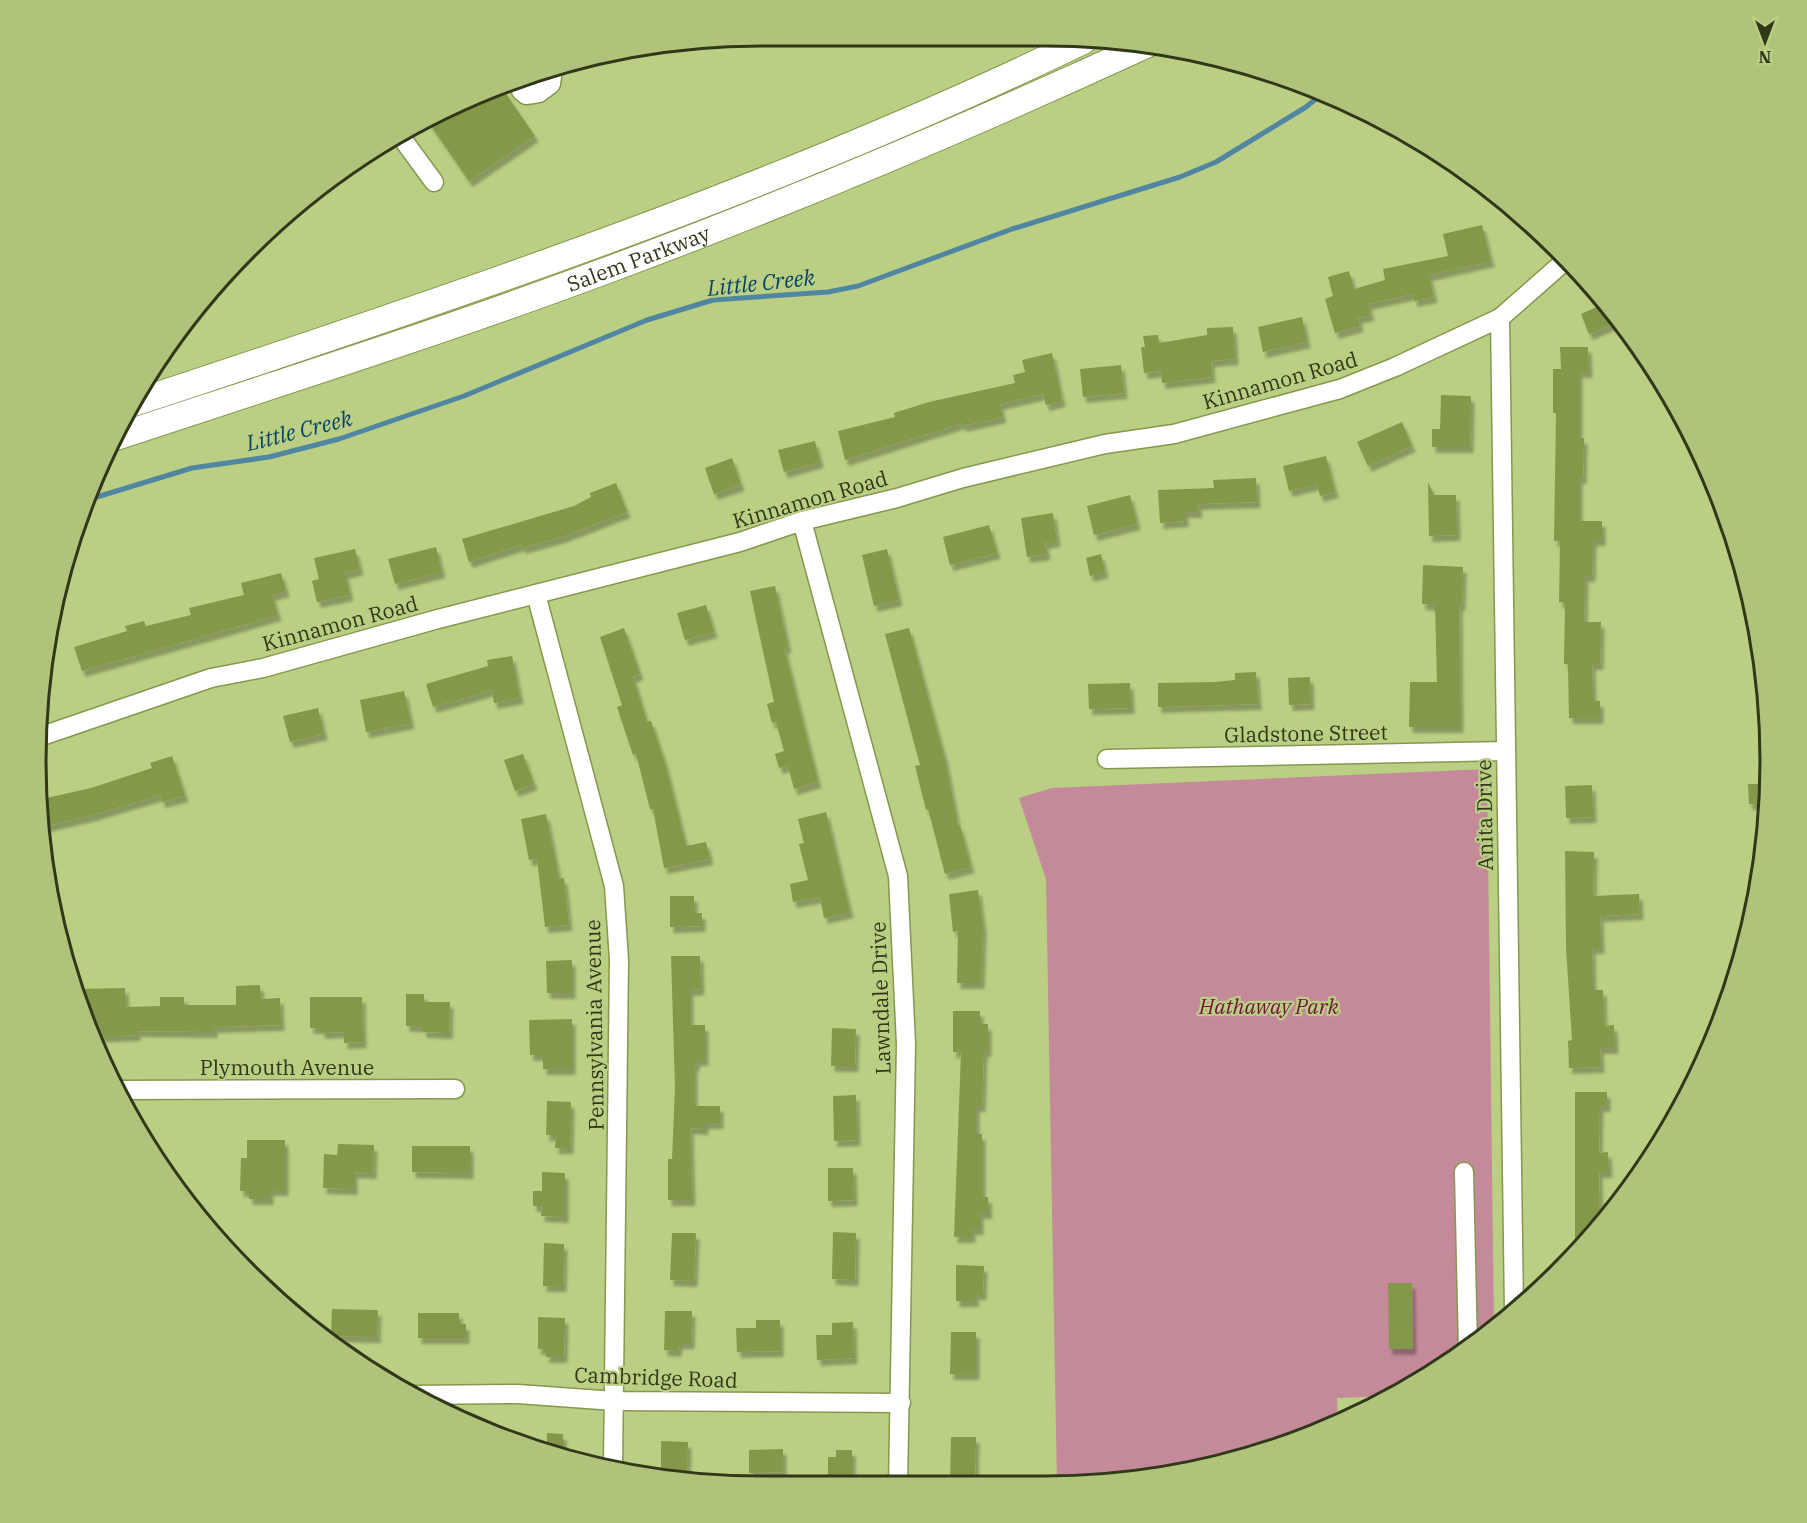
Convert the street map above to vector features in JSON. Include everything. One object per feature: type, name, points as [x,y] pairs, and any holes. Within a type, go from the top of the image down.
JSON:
[{"type":"highway","name":"Salem Parkway","points":[[145,399],[434,304],[630,234],[855,144],[1070,47]]},
{"type":"highway","name":"Salem Parkway","points":[[126,434],[431,333],[694,238],[865,169],[1130,52]]},
{"type":"street","points":[[521,91],[526,95],[539,93],[551,84],[552,78]]},
{"type":"street","points":[[404,142],[434,182]]},
{"type":"street","name":"Kinnamon Road","points":[[47,734],[211,678],[263,668],[740,542],[802,521],[1105,444],[1174,434],[1340,389],[1395,367],[1500,318],[1560,265]]},
{"type":"street","name":"Anita Drive","points":[[1500,318],[1514,1302]]},
{"type":"street","name":"Lawndale Drive","points":[[802,521],[898,876],[906,1044],[898,1477]]},
{"type":"street","name":"Pennsylvania Avenue","points":[[537,594],[614,886],[619,960],[613,1461]]},
{"type":"street","name":"Gladstone Street","points":[[1107,759],[1506,751]]},
{"type":"street","name":"Plymouth Avenue","points":[[126,1090],[455,1089]]},
{"type":"street","points":[[1464,1172],[1468,1338]]},
{"type":"street","name":"Cambridge Road","points":[[430,1395],[518,1394],[615,1401],[901,1403]]},
{"type":"green space","name":"Hathaway Park","points":[[1487,769],[1494,1318],[1481,1329],[1443,1356],[1374,1397],[1337,1398],[1338,1414],[1275,1439],[1185,1463],[1092,1475],[1057,1477],[1046,879],[1019,798],[1052,788]]},
{"type":"building","points":[[506,94],[535,136],[469,181],[432,127]]},
{"type":"building","points":[[1482,225],[1491,261],[1429,275],[1434,297],[1414,301],[1413,294],[1368,304],[1371,315],[1358,318],[1360,326],[1335,333],[1325,299],[1333,296],[1328,277],[1349,271],[1354,289],[1385,280],[1383,269],[1448,256],[1443,234]]},
{"type":"building","points":[[1597,307],[1612,324],[1589,334],[1581,314]]},
{"type":"building","points":[[1302,317],[1307,342],[1263,352],[1258,327]]},
{"type":"building","points":[[1233,327],[1235,359],[1211,361],[1212,377],[1162,383],[1161,371],[1144,373],[1141,347],[1145,347],[1143,336],[1158,335],[1159,343],[1207,335],[1207,328]]},
{"type":"building","points":[[1560,347],[1588,347],[1589,372],[1579,372],[1579,438],[1584,438],[1583,478],[1579,478],[1579,521],[1602,521],[1602,540],[1593,540],[1592,576],[1585,576],[1584,622],[1601,622],[1600,664],[1592,664],[1593,701],[1600,701],[1600,718],[1569,718],[1568,664],[1564,664],[1565,603],[1559,602],[1560,541],[1554,541],[1556,413],[1553,413],[1553,369],[1561,369]]},
{"type":"building","points":[[1052,353],[1062,401],[1046,405],[1043,394],[1000,404],[1003,417],[963,426],[962,423],[845,460],[838,431],[895,417],[894,413],[929,402],[1015,383],[1013,375],[1025,372],[1022,360]]},
{"type":"building","points":[[1121,365],[1124,393],[1083,397],[1080,369]]},
{"type":"building","points":[[1441,395],[1471,396],[1470,447],[1432,447],[1432,429],[1440,429]]},
{"type":"building","points":[[1402,422],[1412,446],[1368,466],[1357,442]]},
{"type":"building","points":[[815,441],[820,462],[784,472],[778,450]]},
{"type":"building","points":[[1326,456],[1335,492],[1320,496],[1317,484],[1289,491],[1283,466]]},
{"type":"building","points":[[732,458],[741,485],[714,494],[705,468]]},
{"type":"building","points":[[1256,478],[1257,502],[1198,504],[1199,512],[1185,512],[1185,521],[1160,523],[1158,490],[1214,488],[1213,480]]},
{"type":"building","points":[[1428,482],[1434,495],[1456,495],[1457,535],[1429,536]]},
{"type":"building","points":[[616,483],[627,512],[562,537],[522,548],[521,545],[469,562],[462,539],[574,506],[591,497],[590,493]]},
{"type":"building","points":[[1130,495],[1137,524],[1094,535],[1087,506]]},
{"type":"building","points":[[1053,513],[1057,541],[1045,543],[1047,554],[1027,557],[1021,518]]},
{"type":"building","points":[[989,525],[997,553],[950,565],[943,537]]},
{"type":"building","points":[[436,547],[442,572],[395,584],[388,559]]},
{"type":"building","points":[[355,549],[360,569],[345,573],[350,595],[317,602],[312,581],[319,579],[314,558]]},
{"type":"building","points":[[887,549],[899,600],[874,606],[862,555]]},
{"type":"building","points":[[1101,554],[1105,572],[1090,576],[1086,558]]},
{"type":"building","points":[[1423,565],[1463,567],[1462,605],[1459,605],[1460,727],[1409,727],[1410,682],[1437,682],[1435,605],[1422,604]]},
{"type":"building","points":[[281,573],[286,591],[272,595],[278,615],[82,671],[74,647],[127,631],[125,626],[144,621],[146,626],[191,615],[189,608],[244,595],[241,583]]},
{"type":"building","points":[[775,586],[788,647],[784,648],[818,782],[794,789],[788,766],[779,768],[775,754],[784,751],[776,722],[772,723],[767,704],[774,702],[750,591]]},
{"type":"building","points":[[706,605],[714,632],[685,640],[677,613]]},
{"type":"building","points":[[624,628],[640,674],[633,677],[647,722],[651,721],[665,763],[686,846],[706,842],[710,859],[664,868],[653,809],[650,809],[636,754],[633,755],[617,707],[622,705],[600,637]]},
{"type":"building","points":[[909,628],[945,759],[958,826],[960,826],[971,867],[945,874],[915,766],[920,765],[885,634]]},
{"type":"building","points":[[512,656],[520,698],[494,703],[492,690],[433,707],[426,684],[488,666],[487,660]]},
{"type":"building","points":[[1256,672],[1258,704],[1158,707],[1158,683],[1235,680],[1235,673]]},
{"type":"building","points":[[1310,677],[1311,704],[1289,705],[1288,678]]},
{"type":"building","points":[[1130,683],[1131,708],[1089,709],[1088,684]]},
{"type":"building","points":[[404,691],[411,723],[366,732],[360,700]]},
{"type":"building","points":[[318,708],[324,734],[290,742],[283,716]]},
{"type":"building","points":[[523,754],[534,784],[515,791],[504,760]]},
{"type":"building","points":[[172,756],[185,796],[162,802],[160,795],[50,825],[48,798],[91,788],[152,768],[150,763]]},
{"type":"building","points":[[1748,784],[1760,784],[1759,804],[1749,804]]},
{"type":"building","points":[[1592,785],[1593,817],[1566,818],[1565,786]]},
{"type":"building","points":[[826,812],[850,912],[824,918],[820,897],[793,902],[790,884],[808,880],[799,844],[804,843],[798,819]]},
{"type":"building","points":[[546,814],[559,879],[564,878],[569,925],[545,927],[537,859],[529,860],[521,819]]},
{"type":"building","points":[[1565,851],[1594,852],[1593,896],[1639,894],[1640,914],[1600,916],[1601,948],[1592,948],[1593,990],[1603,990],[1604,1026],[1614,1025],[1615,1048],[1600,1048],[1601,1067],[1569,1068],[1568,1041],[1572,1040],[1566,948]]},
{"type":"building","points":[[978,890],[983,928],[981,983],[957,983],[958,931],[953,932],[949,894]]},
{"type":"building","points":[[670,896],[694,896],[694,913],[702,913],[702,926],[670,927]]},
{"type":"building","points":[[671,956],[700,956],[701,989],[690,990],[690,1025],[705,1025],[705,1060],[697,1060],[694,1068],[694,1106],[720,1106],[720,1123],[705,1123],[705,1129],[690,1128],[692,1200],[668,1200],[668,1159],[672,1159],[675,1087]]},
{"type":"building","points":[[572,960],[572,993],[547,993],[546,961]]},
{"type":"building","points":[[260,985],[261,999],[280,998],[281,1025],[214,1027],[214,1032],[137,1031],[137,1035],[101,1036],[83,989],[125,988],[126,1007],[160,1006],[160,997],[184,997],[184,1005],[236,1005],[236,986]]},
{"type":"building","points":[[406,994],[424,994],[424,1002],[450,1002],[449,1033],[423,1032],[423,1026],[406,1026]]},
{"type":"building","points":[[310,997],[362,997],[363,1042],[344,1043],[344,1032],[321,1033],[321,1028],[310,1028]]},
{"type":"building","points":[[953,1011],[980,1011],[980,1024],[988,1024],[988,1051],[984,1051],[982,1106],[976,1106],[976,1134],[982,1134],[982,1197],[988,1197],[989,1213],[980,1213],[980,1229],[972,1229],[972,1237],[954,1237],[961,1052],[953,1052]]},
{"type":"building","points":[[572,1019],[572,1069],[543,1069],[543,1055],[530,1055],[529,1020]]},
{"type":"building","points":[[832,1028],[856,1029],[855,1066],[831,1066]]},
{"type":"building","points":[[1575,1092],[1607,1092],[1607,1106],[1600,1106],[1599,1153],[1608,1152],[1609,1172],[1599,1172],[1600,1213],[1575,1242]]},
{"type":"building","points":[[856,1095],[857,1140],[834,1141],[833,1096]]},
{"type":"building","points":[[547,1101],[571,1102],[570,1148],[555,1148],[556,1135],[546,1135]]},
{"type":"building","points":[[247,1140],[285,1140],[285,1190],[270,1190],[270,1199],[249,1199],[249,1191],[240,1191],[241,1158],[247,1158]]},
{"type":"building","points":[[338,1144],[374,1145],[373,1173],[354,1172],[354,1189],[323,1188],[324,1154],[337,1155]]},
{"type":"building","points":[[412,1146],[470,1146],[470,1173],[412,1172]]},
{"type":"building","points":[[828,1168],[853,1168],[854,1200],[828,1201]]},
{"type":"building","points":[[542,1172],[565,1173],[565,1217],[541,1216],[542,1206],[533,1206],[533,1191],[542,1191]]},
{"type":"building","points":[[833,1232],[856,1233],[855,1280],[832,1279]]},
{"type":"building","points":[[672,1233],[696,1233],[694,1281],[670,1280]]},
{"type":"building","points":[[544,1243],[564,1244],[563,1286],[543,1286]]},
{"type":"building","points":[[956,1265],[984,1266],[983,1294],[975,1294],[975,1301],[956,1301]]},
{"type":"building","points":[[1388,1283],[1412,1283],[1413,1349],[1389,1349]]},
{"type":"building","points":[[332,1309],[378,1310],[377,1337],[336,1336],[331,1333]]},
{"type":"building","points":[[665,1311],[692,1311],[691,1343],[679,1343],[678,1351],[664,1350]]},
{"type":"building","points":[[418,1313],[459,1313],[459,1324],[466,1324],[466,1338],[418,1338]]},
{"type":"building","points":[[538,1317],[565,1318],[564,1357],[546,1357],[546,1349],[538,1349]]},
{"type":"building","points":[[756,1320],[780,1320],[780,1351],[737,1352],[736,1328],[756,1328]]},
{"type":"building","points":[[853,1322],[854,1358],[817,1360],[816,1335],[832,1335],[832,1323]]},
{"type":"building","points":[[951,1332],[976,1332],[976,1374],[950,1374]]},
{"type":"building","points":[[547,1433],[563,1434],[563,1448],[547,1443]]},
{"type":"building","points":[[951,1437],[976,1437],[975,1477],[950,1477]]},
{"type":"building","points":[[661,1441],[688,1442],[687,1472],[661,1469]]},
{"type":"building","points":[[783,1449],[783,1472],[749,1473],[749,1450]]},
{"type":"building","points":[[836,1450],[852,1450],[852,1477],[828,1477],[828,1457],[836,1457]]},
{"type":"waterway","name":"Little Creek","points":[[98,497],[192,468],[269,457],[339,439],[464,396],[647,320],[713,300],[828,292],[858,286],[1012,229],[1180,177],[1216,162],[1315,100]]}]
